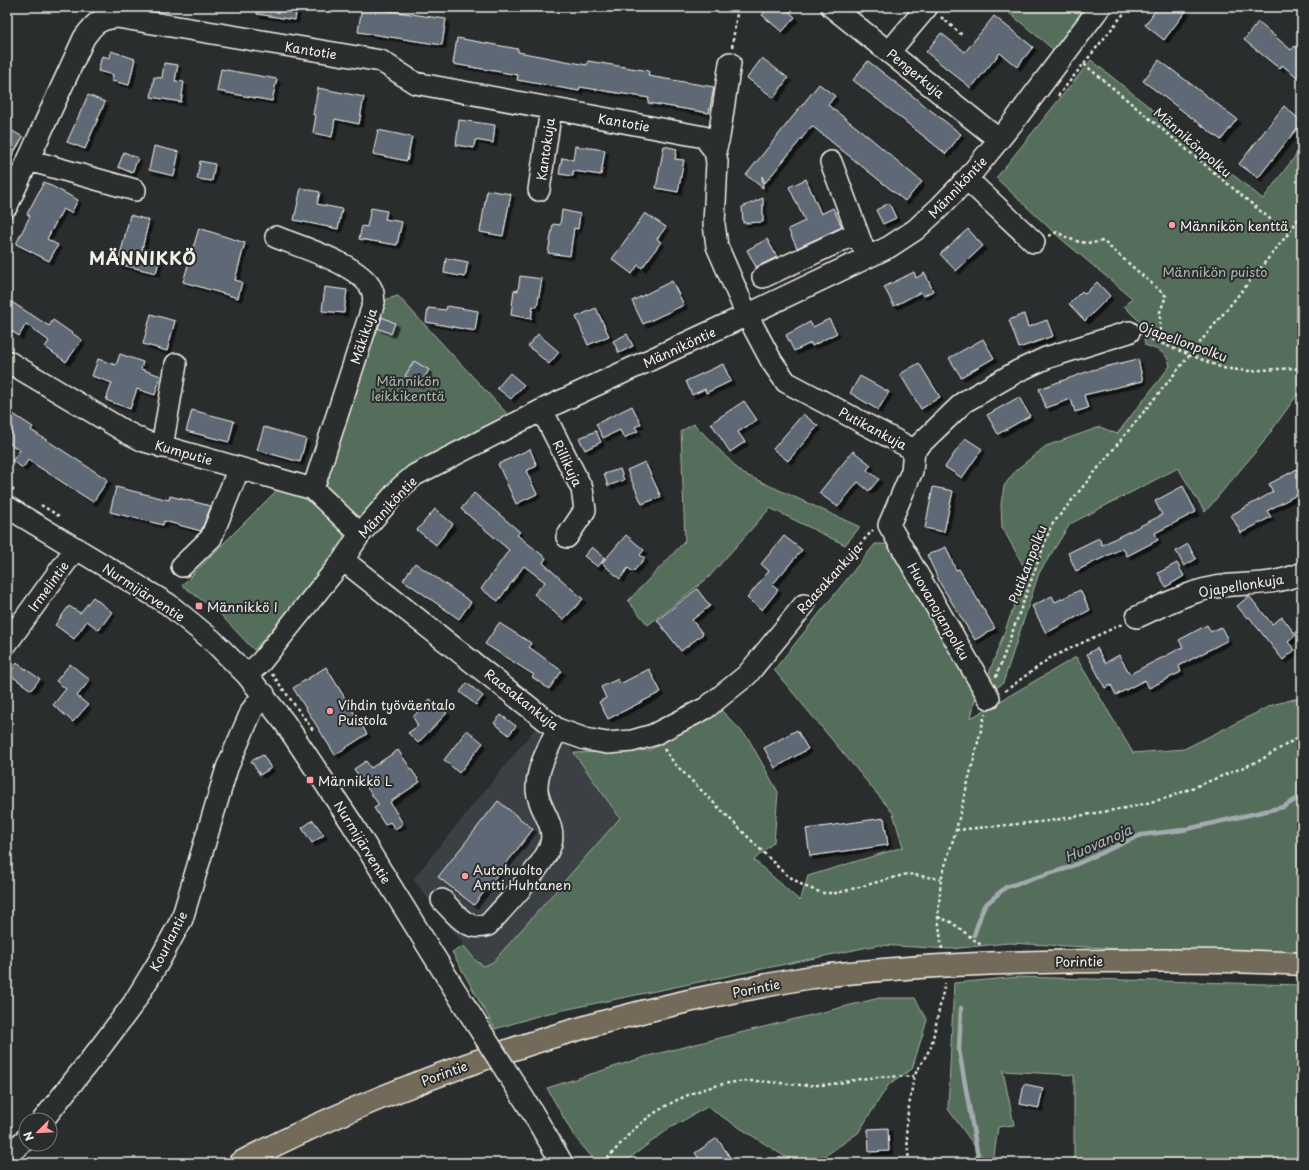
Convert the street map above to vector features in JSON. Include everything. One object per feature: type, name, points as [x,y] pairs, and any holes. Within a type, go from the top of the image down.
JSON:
[{"type":"highway","name":"Porintie","points":[[240,1163],[287,1138],[361,1105],[443,1073],[536,1041],[622,1016],[707,997],[810,978],[892,969],[1021,962],[1238,960],[1302,964]]},
{"type":"street","name":"Pengerkuja","points":[[832,7],[998,139]]},
{"type":"street","name":"Männiköntie","points":[[248,675],[261,662],[343,560],[360,534],[401,487],[415,475],[542,410],[867,258],[889,247],[915,230],[967,179],[1100,7]]},
{"type":"street","points":[[889,52],[933,12]]},
{"type":"street","name":"Kantotie","points":[[7,206],[84,38],[94,25],[104,18],[117,17],[381,61],[416,83],[704,137],[715,151]]},
{"type":"street","points":[[730,63],[719,137],[715,151],[717,181],[714,224],[717,246],[747,315]]},
{"type":"street","name":"Kantokuja","points":[[539,190],[551,109]]},
{"type":"street","points":[[28,160],[135,190]]},
{"type":"street","points":[[830,162],[867,258]]},
{"type":"street","points":[[967,179],[1034,242]]},
{"type":"street","points":[[763,277],[858,233]]},
{"type":"street","name":"Mäkikuja","points":[[276,237],[333,259],[361,276],[373,290],[374,302],[313,489]]},
{"type":"street","name":"Putikankuja","points":[[747,315],[772,362],[786,382],[914,450],[964,402],[1018,371],[1046,358],[1129,332]]},
{"type":"street","name":"Kumputie","points":[[7,361],[126,432],[162,447],[313,489],[360,534]]},
{"type":"street","points":[[162,447],[176,364]]},
{"type":"street","name":"Rillikuja","points":[[542,410],[582,489],[585,510],[567,537]]},
{"type":"street","points":[[889,525],[912,471],[914,450]]},
{"type":"street","points":[[182,566],[210,538],[239,468]]},
{"type":"street","name":"Nurmijärventie","points":[[7,507],[168,604],[212,640],[248,675],[264,694],[351,822],[531,1110],[562,1163]]},
{"type":"street","name":"Huovanojanpolku","points":[[889,525],[989,698]]},
{"type":"street","name":"Irmelintie","points":[[7,643],[76,548]]},
{"type":"street","name":"Raasakankuja","points":[[343,560],[558,729],[585,739],[607,743],[632,741],[653,735],[706,708],[748,675],[804,605]]},
{"type":"street","name":"Ojapellonkuja","points":[[1137,617],[1189,594],[1223,586],[1275,582],[1302,573]]},
{"type":"street","name":"Kourlantie","points":[[49,1112],[133,1004],[182,919],[227,768],[252,710],[264,694]]},
{"type":"street","points":[[442,900],[469,926],[478,928],[488,926],[544,860],[552,842],[551,827],[542,808],[537,790],[539,770],[558,729]]},
{"type":"street","points":[[7,1156],[18,1146]]},
{"type":"path","points":[[730,63],[738,7]]},
{"type":"path","points":[[933,12],[962,35]]},
{"type":"path","name":"Männikönpolku","points":[[1084,64],[1288,234]]},
{"type":"path","name":"Putikanpolku","points":[[942,950],[938,917],[941,879],[956,830],[989,698],[1051,526],[1288,234],[1301,215]]},
{"type":"path","points":[[1034,242],[1057,232],[1067,239],[1082,243],[1090,244],[1103,241],[1166,296],[1160,312],[1158,341]]},
{"type":"path","name":"Ojapellonpolku","points":[[1129,332],[1158,341],[1223,368],[1246,371],[1294,368],[1302,371]]},
{"type":"path","name":"Raasakankuja","points":[[804,605],[872,530],[889,525]]},
{"type":"path","points":[[989,698],[1009,689],[1050,658],[1137,617]]},
{"type":"path","points":[[653,735],[675,764],[784,873],[804,886],[822,893],[837,893],[907,874],[941,879]]},
{"type":"path","points":[[956,830],[1049,821],[1132,807],[1170,797],[1259,761],[1302,735]]},
{"type":"path","points":[[938,917],[951,922],[981,946]]},
{"type":"path","points":[[909,1163],[906,1125],[914,1076],[931,1047],[945,981]]},
{"type":"path","points":[[603,1163],[638,1126],[654,1114],[686,1096],[705,1089],[727,1084],[755,1081],[796,1085],[819,1085],[869,1078],[914,1076]]},
{"type":"shaded area","points":[[538,725],[567,743],[620,818],[493,962],[484,966],[476,961],[413,879]]},
{"type":"green space","points":[[1002,7],[1088,7],[1054,50]]},
{"type":"green space","name":"Männikön puisto","points":[[1091,60],[1263,199],[1302,147],[1302,388],[1262,444],[1205,512],[1178,468],[1070,524],[1039,573],[1003,683],[992,691],[986,681],[1027,572],[1002,527],[1001,504],[1004,486],[1016,470],[1046,446],[1100,427],[1117,434],[1170,366],[1167,357],[1164,354],[1145,345],[1142,324],[1124,306],[1132,298],[1060,238],[996,178]]},
{"type":"green space","name":"Männikön leikkikenttä","points":[[398,296],[511,418],[369,516],[354,521],[325,492],[322,479],[381,307],[387,299]]},
{"type":"green space","points":[[694,424],[742,473],[860,527],[845,545],[770,508],[708,578],[648,625],[628,601],[685,541],[681,431]]},
{"type":"green space","points":[[279,488],[309,500],[330,515],[342,533],[345,546],[254,650],[219,613],[182,585]]},
{"type":"green space","points":[[875,544],[887,544],[976,695],[971,718],[1076,657],[1133,753],[1184,749],[1272,705],[1302,697],[1302,958],[1008,943],[950,949],[878,945],[544,1014],[495,1029],[452,952],[464,946],[476,961],[484,966],[493,962],[620,818],[574,753],[650,750],[721,710],[748,738],[778,792],[774,842],[754,860],[800,901],[808,876],[903,847],[893,813],[774,670]]},
{"type":"green space","points":[[1019,977],[1302,985],[1302,1163],[1074,1163],[1074,1075],[1003,1071],[1014,1125],[998,1127],[993,1163],[987,1163],[948,1109],[954,983]]},
{"type":"green space","points":[[879,998],[915,998],[927,1020],[912,1069],[889,1084],[858,1133],[815,1163],[801,1163],[784,1156],[707,1107],[670,1128],[623,1163],[597,1163],[574,1136],[547,1088],[648,1056]]},
{"type":"building","points":[[257,7],[297,7],[295,20],[257,14]]},
{"type":"building","points":[[362,7],[446,19],[442,45],[358,32]]},
{"type":"building","points":[[769,7],[784,7],[795,17],[782,32],[762,15]]},
{"type":"building","points":[[1158,7],[1189,7],[1164,40],[1145,25]]},
{"type":"building","points":[[994,16],[1033,47],[1017,67],[1000,53],[971,88],[926,52],[941,33],[965,52]]},
{"type":"building","points":[[1258,22],[1291,50],[1295,46],[1302,51],[1302,81],[1282,65],[1280,69],[1244,40]]},
{"type":"building","points":[[457,38],[518,49],[518,52],[587,65],[588,61],[649,71],[648,76],[714,87],[709,113],[648,103],[649,98],[580,87],[579,91],[517,80],[518,75],[453,64]]},
{"type":"building","points":[[111,51],[135,59],[129,85],[112,81],[113,75],[98,71],[102,56],[110,58]]},
{"type":"building","points":[[762,58],[788,78],[774,98],[747,78]]},
{"type":"building","points":[[1159,60],[1237,119],[1221,140],[1143,81]]},
{"type":"building","points":[[868,61],[961,134],[946,154],[853,80]]},
{"type":"building","points":[[164,63],[178,65],[175,81],[184,82],[181,102],[151,97],[154,77],[162,78]]},
{"type":"building","points":[[221,69],[277,79],[272,101],[217,91]]},
{"type":"building","points":[[819,84],[835,96],[828,105],[869,137],[922,182],[905,201],[812,126],[765,183],[762,176],[763,188],[746,175]]},
{"type":"building","points":[[318,88],[364,97],[359,124],[335,119],[332,137],[313,133],[316,115],[313,115]]},
{"type":"building","points":[[88,95],[105,102],[85,149],[67,142]]},
{"type":"building","points":[[1284,106],[1302,122],[1258,178],[1239,164]]},
{"type":"building","points":[[459,120],[495,125],[493,143],[475,140],[474,148],[456,145]]},
{"type":"building","points":[[7,128],[23,137],[7,165]]},
{"type":"building","points":[[378,130],[412,137],[407,161],[373,154]]},
{"type":"building","points":[[154,146],[179,152],[174,176],[149,170]]},
{"type":"building","points":[[575,146],[605,150],[601,175],[573,171],[573,176],[559,174],[562,158],[573,160]]},
{"type":"building","points":[[664,146],[677,149],[675,159],[684,160],[678,192],[656,188]]},
{"type":"building","points":[[124,152],[138,158],[132,173],[118,167]]},
{"type":"building","points":[[200,161],[215,164],[212,181],[197,179]]},
{"type":"building","points":[[806,179],[821,214],[833,208],[842,227],[797,248],[788,229],[805,221],[789,187]]},
{"type":"building","points":[[44,182],[78,200],[71,213],[63,209],[47,239],[58,245],[49,261],[16,244],[30,216],[27,214]]},
{"type":"building","points":[[301,188],[320,192],[317,204],[342,209],[338,229],[294,220]]},
{"type":"building","points":[[487,190],[511,194],[503,236],[480,232]]},
{"type":"building","points":[[763,198],[763,222],[743,223],[742,207]]},
{"type":"building","points":[[889,203],[896,218],[883,224],[876,210]]},
{"type":"building","points":[[371,208],[387,211],[385,219],[402,222],[397,245],[359,239],[362,226],[367,227]]},
{"type":"building","points":[[562,210],[580,214],[578,229],[574,228],[570,256],[548,253],[553,224],[560,225]]},
{"type":"building","points":[[645,213],[666,227],[657,239],[661,242],[642,268],[638,265],[632,274],[612,259]]},
{"type":"building","points":[[130,215],[149,220],[142,249],[161,253],[156,273],[118,264]]},
{"type":"building","points":[[199,228],[245,243],[235,280],[242,282],[238,298],[183,282]]},
{"type":"building","points":[[968,229],[983,246],[956,271],[940,254]]},
{"type":"building","points":[[767,239],[777,257],[756,267],[747,250]]},
{"type":"building","points":[[446,258],[468,262],[465,277],[444,273]]},
{"type":"building","points":[[914,272],[916,278],[925,273],[933,291],[923,296],[921,292],[894,306],[884,287]]},
{"type":"building","points":[[520,276],[542,279],[537,307],[533,306],[531,319],[511,315],[514,290],[518,291]]},
{"type":"building","points":[[672,281],[684,305],[643,324],[632,301]]},
{"type":"building","points":[[1097,282],[1110,296],[1085,321],[1069,304],[1082,291],[1085,294]]},
{"type":"building","points":[[325,287],[347,290],[344,313],[322,311]]},
{"type":"building","points":[[7,299],[49,326],[53,320],[82,340],[66,362],[45,347],[49,341],[26,324],[19,336],[7,328]]},
{"type":"building","points":[[447,306],[478,311],[475,331],[426,322],[428,308],[446,310]]},
{"type":"building","points":[[596,308],[609,336],[588,345],[576,317]]},
{"type":"building","points":[[151,314],[175,321],[167,351],[143,344]]},
{"type":"building","points":[[1024,314],[1028,327],[1047,320],[1053,336],[1019,348],[1009,320]]},
{"type":"building","points":[[382,317],[395,323],[391,334],[378,328]]},
{"type":"building","points":[[829,319],[837,333],[812,346],[811,343],[794,351],[786,335],[810,322],[813,327]]},
{"type":"building","points":[[538,334],[559,352],[549,364],[528,346]]},
{"type":"building","points":[[627,334],[633,346],[619,353],[613,341]]},
{"type":"building","points":[[983,339],[994,358],[961,377],[949,358]]},
{"type":"building","points":[[120,354],[143,362],[141,369],[161,376],[155,395],[137,389],[130,409],[106,400],[112,383],[92,376],[98,359],[116,365]]},
{"type":"building","points":[[1138,359],[1143,381],[1084,395],[1088,408],[1075,412],[1071,399],[1046,408],[1039,389],[1092,370]]},
{"type":"building","points":[[414,361],[429,370],[420,385],[405,376]]},
{"type":"building","points":[[919,363],[940,397],[921,409],[900,374]]},
{"type":"building","points":[[723,364],[731,381],[706,393],[705,389],[692,395],[686,381]]},
{"type":"building","points":[[510,373],[524,385],[511,399],[497,388]]},
{"type":"building","points":[[860,376],[889,392],[878,410],[850,393]]},
{"type":"building","points":[[1019,397],[1030,416],[998,434],[987,415]]},
{"type":"building","points":[[744,401],[757,420],[738,432],[745,442],[730,452],[711,423]]},
{"type":"building","points":[[632,406],[641,424],[635,427],[638,431],[624,438],[620,430],[603,438],[596,424]]},
{"type":"building","points":[[7,410],[33,427],[31,430],[108,480],[93,502],[28,460],[23,468],[12,461],[20,450],[7,442]]},
{"type":"building","points":[[192,410],[234,421],[229,442],[186,431]]},
{"type":"building","points":[[803,414],[818,426],[788,461],[773,449]]},
{"type":"building","points":[[264,427],[306,439],[300,462],[257,450]]},
{"type":"building","points":[[596,431],[601,442],[585,450],[579,438]]},
{"type":"building","points":[[965,438],[982,449],[962,478],[945,467]]},
{"type":"building","points":[[530,449],[537,466],[526,471],[537,494],[516,504],[498,464]]},
{"type":"building","points":[[853,451],[871,465],[867,470],[879,479],[869,491],[858,482],[838,507],[819,493]]},
{"type":"building","points":[[645,462],[661,497],[642,504],[627,470]]},
{"type":"building","points":[[620,469],[624,480],[608,486],[604,474]]},
{"type":"building","points":[[1297,469],[1302,477],[1302,492],[1267,511],[1271,517],[1241,533],[1231,515],[1273,492],[1269,484]]},
{"type":"building","points":[[1183,486],[1196,512],[1155,533],[1158,540],[1127,556],[1123,548],[1076,571],[1068,553],[1099,538],[1102,545],[1162,515],[1155,501]]},
{"type":"building","points":[[116,487],[169,500],[170,496],[211,506],[201,531],[164,521],[163,525],[110,512]]},
{"type":"building","points":[[933,487],[953,491],[944,532],[925,528]]},
{"type":"building","points":[[474,493],[520,532],[517,535],[546,558],[543,563],[583,599],[563,620],[534,594],[545,582],[524,566],[498,601],[481,589],[509,550],[461,509]]},
{"type":"building","points":[[435,509],[453,524],[436,545],[417,530]]},
{"type":"building","points":[[626,535],[644,550],[640,555],[645,558],[633,572],[628,568],[620,579],[602,563]]},
{"type":"building","points":[[784,536],[802,550],[772,585],[778,590],[762,610],[747,598],[769,571],[761,564]]},
{"type":"building","points":[[1188,544],[1196,559],[1184,566],[1176,551]]},
{"type":"building","points":[[592,547],[605,558],[598,567],[584,556]]},
{"type":"building","points":[[946,547],[956,570],[959,569],[995,628],[975,640],[941,585],[927,555]]},
{"type":"building","points":[[415,563],[471,602],[459,619],[403,580]]},
{"type":"building","points":[[1177,563],[1184,576],[1166,587],[1158,573]]},
{"type":"building","points":[[697,589],[710,606],[692,620],[703,634],[681,651],[657,620]]},
{"type":"building","points":[[1080,590],[1090,610],[1046,633],[1032,606],[1052,596],[1055,602]]},
{"type":"building","points":[[1249,596],[1272,624],[1282,617],[1296,635],[1288,642],[1295,650],[1283,660],[1249,617],[1247,618],[1237,606]]},
{"type":"building","points":[[93,597],[112,612],[99,630],[87,621],[74,639],[55,625],[69,606],[80,613]]},
{"type":"building","points":[[499,623],[531,643],[529,647],[562,671],[549,689],[532,677],[534,675],[485,644]]},
{"type":"building","points":[[1207,625],[1211,632],[1221,627],[1228,640],[1179,666],[1181,672],[1149,688],[1145,680],[1116,695],[1111,685],[1105,688],[1087,654],[1097,648],[1105,663],[1119,655],[1130,674],[1183,647],[1179,640]]},
{"type":"building","points":[[17,663],[40,679],[31,690],[9,674]]},
{"type":"building","points":[[70,664],[90,680],[77,696],[88,705],[73,722],[53,705],[66,689],[56,681]]},
{"type":"building","name":"Vihdin työväentalo Puistola","points":[[326,667],[367,734],[335,755],[293,688]]},
{"type":"building","points":[[649,669],[661,692],[608,719],[599,702],[606,698],[601,687],[618,679],[620,684]]},
{"type":"building","points":[[467,683],[483,696],[476,705],[460,692]]},
{"type":"building","points":[[430,699],[447,713],[418,743],[408,733],[418,726],[413,717]]},
{"type":"building","points":[[501,715],[516,726],[509,735],[494,723]]},
{"type":"building","points":[[467,730],[483,743],[459,773],[444,760]]},
{"type":"building","points":[[797,730],[808,749],[775,768],[764,748]]},
{"type":"building","points":[[398,750],[420,782],[390,802],[403,824],[395,829],[390,822],[385,825],[374,808],[379,805],[354,769],[366,761],[371,768]]},
{"type":"building","points":[[263,755],[271,768],[260,775],[251,761]]},
{"type":"building","points":[[498,801],[533,829],[474,905],[438,877]]},
{"type":"building","points":[[884,818],[888,845],[810,856],[806,829]]},
{"type":"building","points":[[313,820],[324,835],[312,843],[302,828]]},
{"type":"building","points":[[1024,1084],[1043,1088],[1039,1108],[1020,1104]]},
{"type":"building","points":[[888,1128],[889,1151],[869,1152],[868,1129]]},
{"type":"building","points":[[717,1138],[734,1163],[702,1163],[695,1153]]},
{"type":"waterway","name":"Huovanoja","points":[[974,935],[984,906],[1006,887],[1068,868],[1141,835],[1183,830],[1283,807],[1302,796]]},
{"type":"waterway","name":"Huovanoja","points":[[961,1008],[959,1050],[979,1163]]},
{"type":"place","name":"Männikön kenttä","points":[[1172,225]]},
{"type":"place","name":"Männikkö I","points":[[199,606]]},
{"type":"place","name":"Vihdin työväentalo Puistola","points":[[330,711]]},
{"type":"place","name":"Männikkö L","points":[[310,780]]},
{"type":"place","name":"Autohuolto Antti Huhtanen","points":[[465,876]]},
{"type":"district","name":"MÄNNIKKÖ","points":[[143,258]]}]
